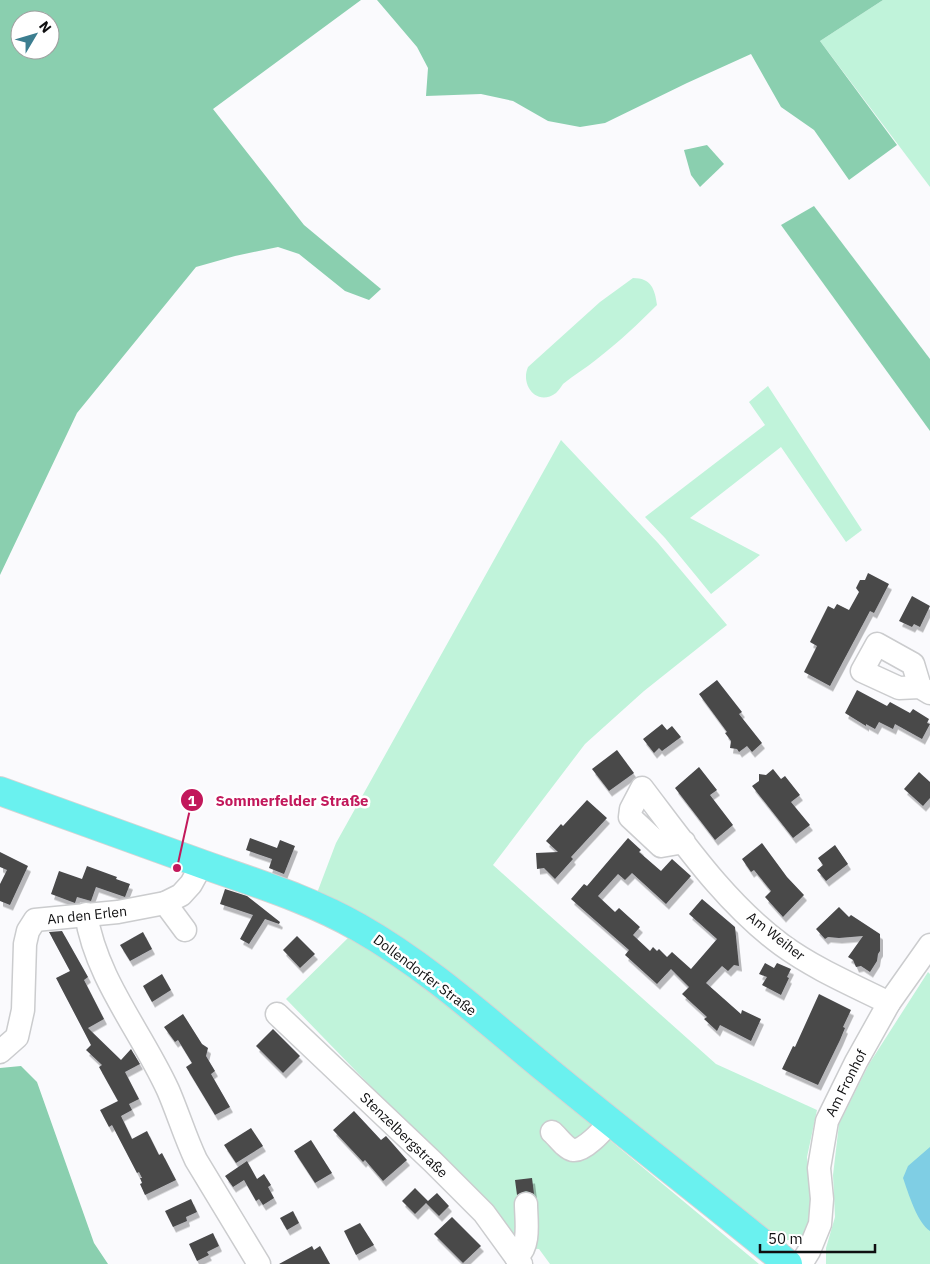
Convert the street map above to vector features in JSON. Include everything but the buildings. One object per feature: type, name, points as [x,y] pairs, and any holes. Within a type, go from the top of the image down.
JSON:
[{"type":"main road","name":"Dollendorfer Straße","points":[[0,791],[323,909],[357,926],[390,946],[431,976],[788,1264]]},
{"type":"street","name":"Am Weiher","points":[[684,842],[730,899],[781,944],[812,965],[889,1003]]},
{"type":"street","name":"An den Erlen","points":[[0,1052],[17,1037],[22,1010],[25,944],[31,925],[35,920],[126,911],[165,903],[181,894],[191,884],[202,864]]},
{"type":"street","points":[[165,903],[185,930]]},
{"type":"street","points":[[86,914],[89,935],[96,953],[118,999],[167,1089],[196,1160],[259,1264]]},
{"type":"street","name":"Am Fronhof","points":[[801,1264],[809,1251],[820,1224],[822,1199],[819,1168],[827,1121],[856,1062],[889,1003],[930,945]]},
{"type":"street","name":"Stenzelbergstraße","points":[[277,1014],[484,1213],[519,1260]]},
{"type":"street","points":[[552,1132],[568,1147],[574,1150],[580,1149],[600,1135],[610,1122]]},
{"type":"street","points":[[519,1260],[525,1246],[526,1204]]},
{"type":"green space","points":[[0,0],[361,0],[213,109],[304,225],[381,289],[369,300],[345,291],[299,254],[278,247],[196,267],[77,413],[0,575]]},
{"type":"green space","points":[[377,0],[883,0],[820,41],[897,145],[849,180],[814,130],[781,107],[751,54],[605,123],[580,127],[548,121],[513,101],[481,94],[426,96],[428,68],[417,47]]},
{"type":"green space","points":[[883,0],[930,0],[930,187],[820,41]]},
{"type":"green space","points":[[707,145],[724,164],[700,187],[691,175],[684,150]]},
{"type":"green space","points":[[814,206],[930,359],[930,431],[781,225]]},
{"type":"green space","points":[[633,278],[648,282],[655,294],[657,305],[613,346],[563,384],[556,393],[549,397],[542,397],[532,392],[526,381],[528,367],[600,302]]},
{"type":"green space","points":[[768,386],[862,530],[846,542],[781,447],[690,518],[760,555],[711,594],[665,538],[645,517],[765,425],[749,402]]},
{"type":"green space","points":[[561,440],[658,543],[727,625],[644,691],[585,744],[493,865],[716,1064],[817,1110],[807,1157],[812,1204],[809,1223],[802,1238],[782,1241],[317,893],[336,843]]},
{"type":"green space","points":[[349,937],[422,984],[759,1264],[550,1264],[539,1249],[520,1248],[388,1104],[286,999]]},
{"type":"green space","points":[[928,972],[930,974],[930,1264],[826,1264],[826,1248],[835,1217],[833,1175],[839,1124],[869,1064]]},
{"type":"green space","points":[[21,1066],[37,1082],[94,1243],[108,1264],[0,1264],[0,1068]]},
{"type":"water","points":[[930,1147],[930,1231],[925,1227],[917,1214],[903,1178],[908,1166]]},
{"type":"place","name":"Sommerfelder Straße","points":[[177,868]]}]
